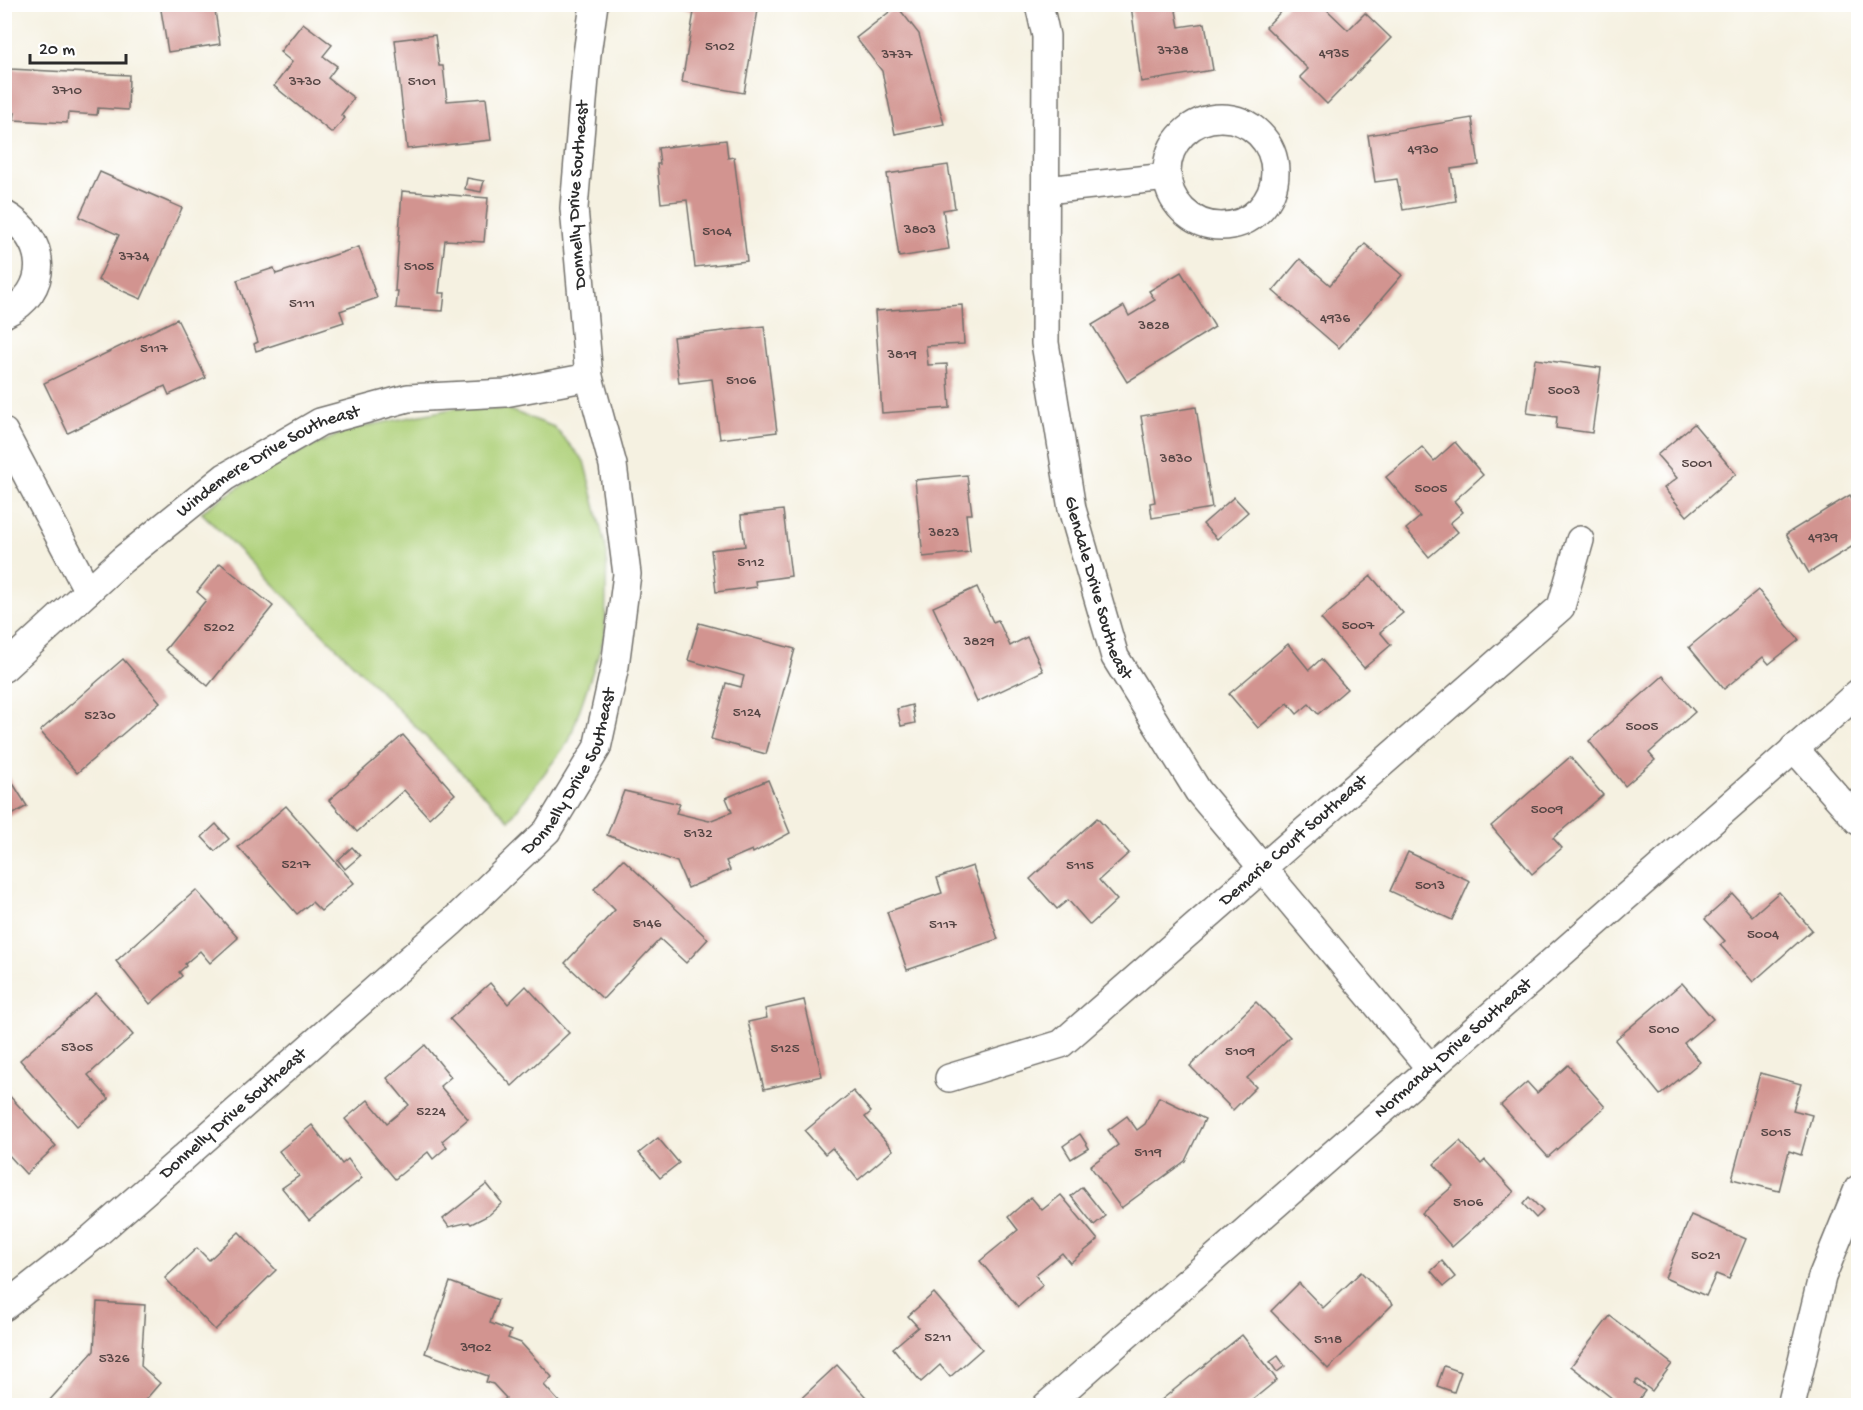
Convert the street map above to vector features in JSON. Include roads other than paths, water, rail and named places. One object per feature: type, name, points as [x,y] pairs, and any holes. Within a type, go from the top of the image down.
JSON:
[{"type":"street","name":"Donnelly Drive Southeast","points":[[4,1307],[93,1237],[452,922],[547,831],[597,748],[615,666],[627,574],[613,465],[589,377],[574,208],[587,54],[594,4]]},
{"type":"street","name":"Glendale Drive Southeast","points":[[1040,4],[1046,36],[1045,343],[1072,509],[1115,657],[1198,791],[1430,1068]]},
{"type":"street","points":[[1046,190],[1167,177]]},
{"type":"street","points":[[4,214],[20,223],[31,235],[38,250],[39,267],[36,283],[28,297],[4,314]]},
{"type":"street","name":"Windemere Drive Southeast","points":[[4,668],[88,591],[225,477],[320,422],[408,398],[505,393],[589,377]]},
{"type":"street","points":[[4,432],[88,591]]},
{"type":"street","name":"Demarie Court Southeast","points":[[950,1078],[1061,1044],[1561,607],[1580,540]]},
{"type":"street","name":"Normandy Drive Southeast","points":[[1046,1406],[1858,693]]},
{"type":"street","points":[[1794,748],[1858,821]]},
{"type":"street","points":[[1791,1406],[1822,1277],[1858,1189]]}]
